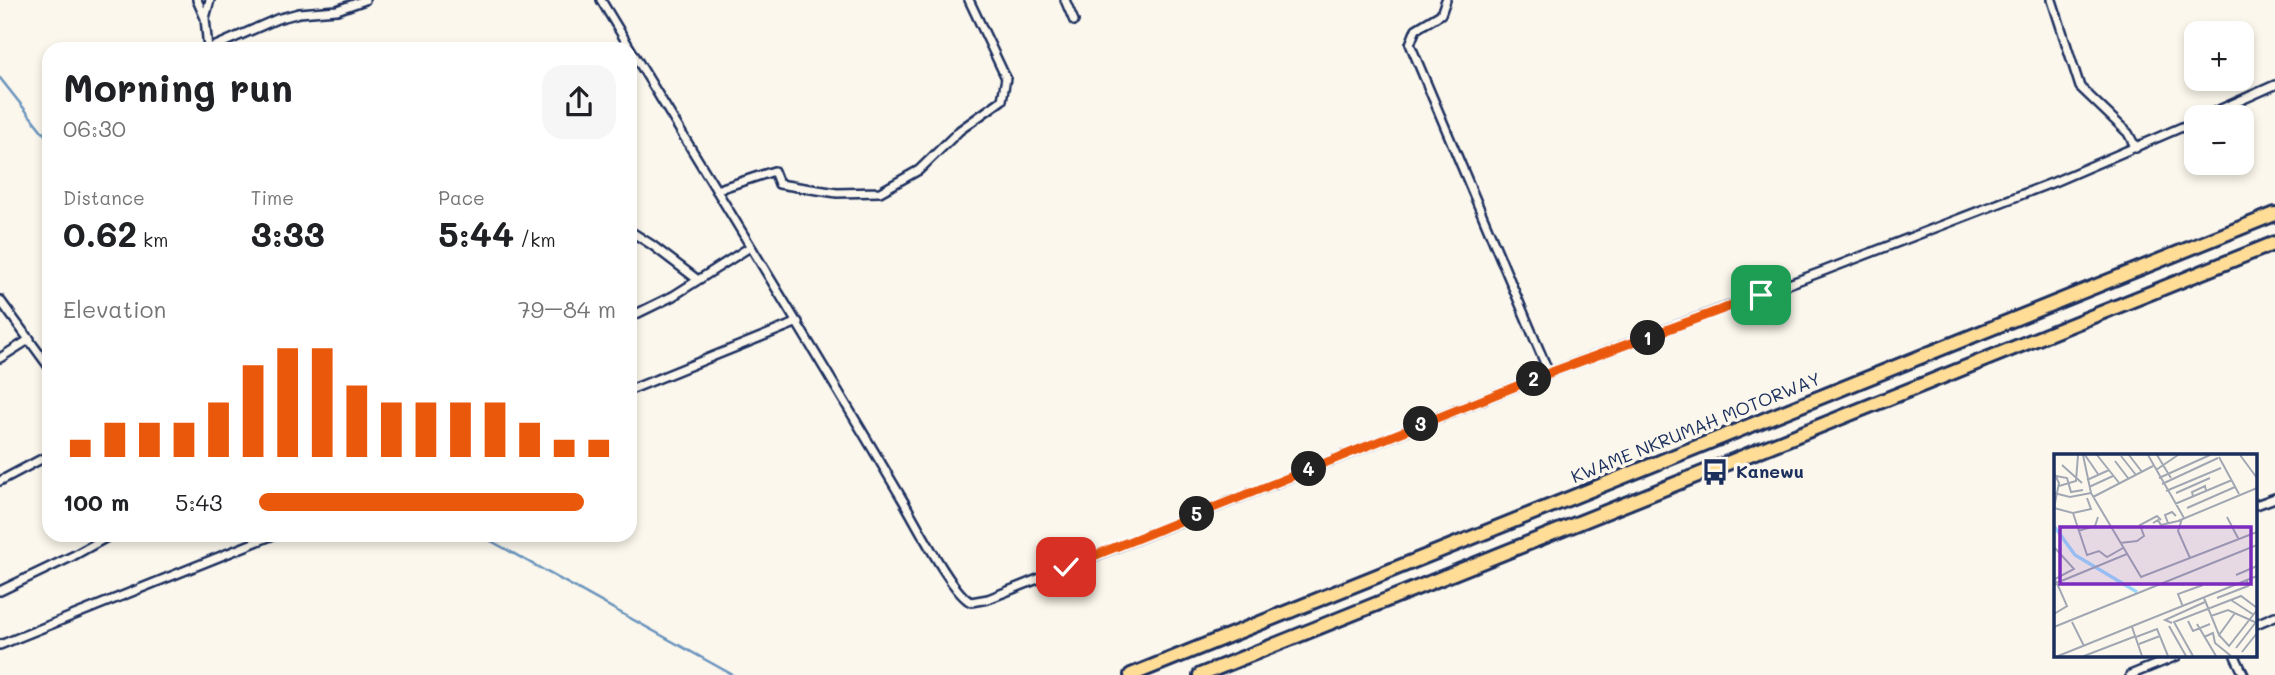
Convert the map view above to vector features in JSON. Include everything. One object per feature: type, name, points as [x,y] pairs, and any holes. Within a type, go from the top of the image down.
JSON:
[{"type":"highway","name":"KWAME NKRUMAH MOTORWAY","points":[[1131,675],[2275,214]]},
{"type":"highway","points":[[1200,675],[2275,243]]},
{"type":"street","points":[[197,0],[205,18],[207,42]]},
{"type":"street","points":[[205,18],[210,0]]},
{"type":"street","points":[[224,42],[277,19],[299,13],[337,10],[365,0]]},
{"type":"street","points":[[601,0],[626,42]]},
{"type":"street","points":[[716,190],[774,171],[779,184],[837,192],[880,192],[919,170],[960,130],[1002,100],[1006,78],[969,0]]},
{"type":"street","points":[[1065,0],[1074,21]]},
{"type":"street","points":[[1446,0],[1441,13],[1416,29],[1410,44],[1549,373]]},
{"type":"street","points":[[2052,0],[2080,87],[2128,133],[2136,148]]},
{"type":"street","points":[[637,59],[960,594],[971,602],[988,599],[1549,373],[1821,272],[2136,148],[2184,126]]},
{"type":"street","points":[[2230,105],[2275,85]]},
{"type":"street","points":[[637,235],[698,280]]},
{"type":"street","points":[[637,314],[673,296],[750,247]]},
{"type":"street","points":[[0,300],[42,357]]},
{"type":"street","points":[[637,387],[798,322]]},
{"type":"street","points":[[0,358],[30,339]]},
{"type":"street","points":[[0,481],[42,459]]},
{"type":"street","points":[[2258,504],[2275,498]]},
{"type":"street","points":[[0,591],[98,542]]},
{"type":"street","points":[[0,645],[256,542]]},
{"type":"street","points":[[2258,623],[2275,615]]},
{"type":"street","points":[[2130,675],[2172,658]]},
{"type":"street","points":[[2236,658],[2244,675]]},
{"type":"waterway","points":[[0,78],[42,131]]},
{"type":"waterway","points":[[493,542],[733,675]]},
{"type":"place","name":"Kanewu","points":[[1715,472]]},
{"type":"route","points":[[1066,567],[1549,373],[1761,295]]}]
